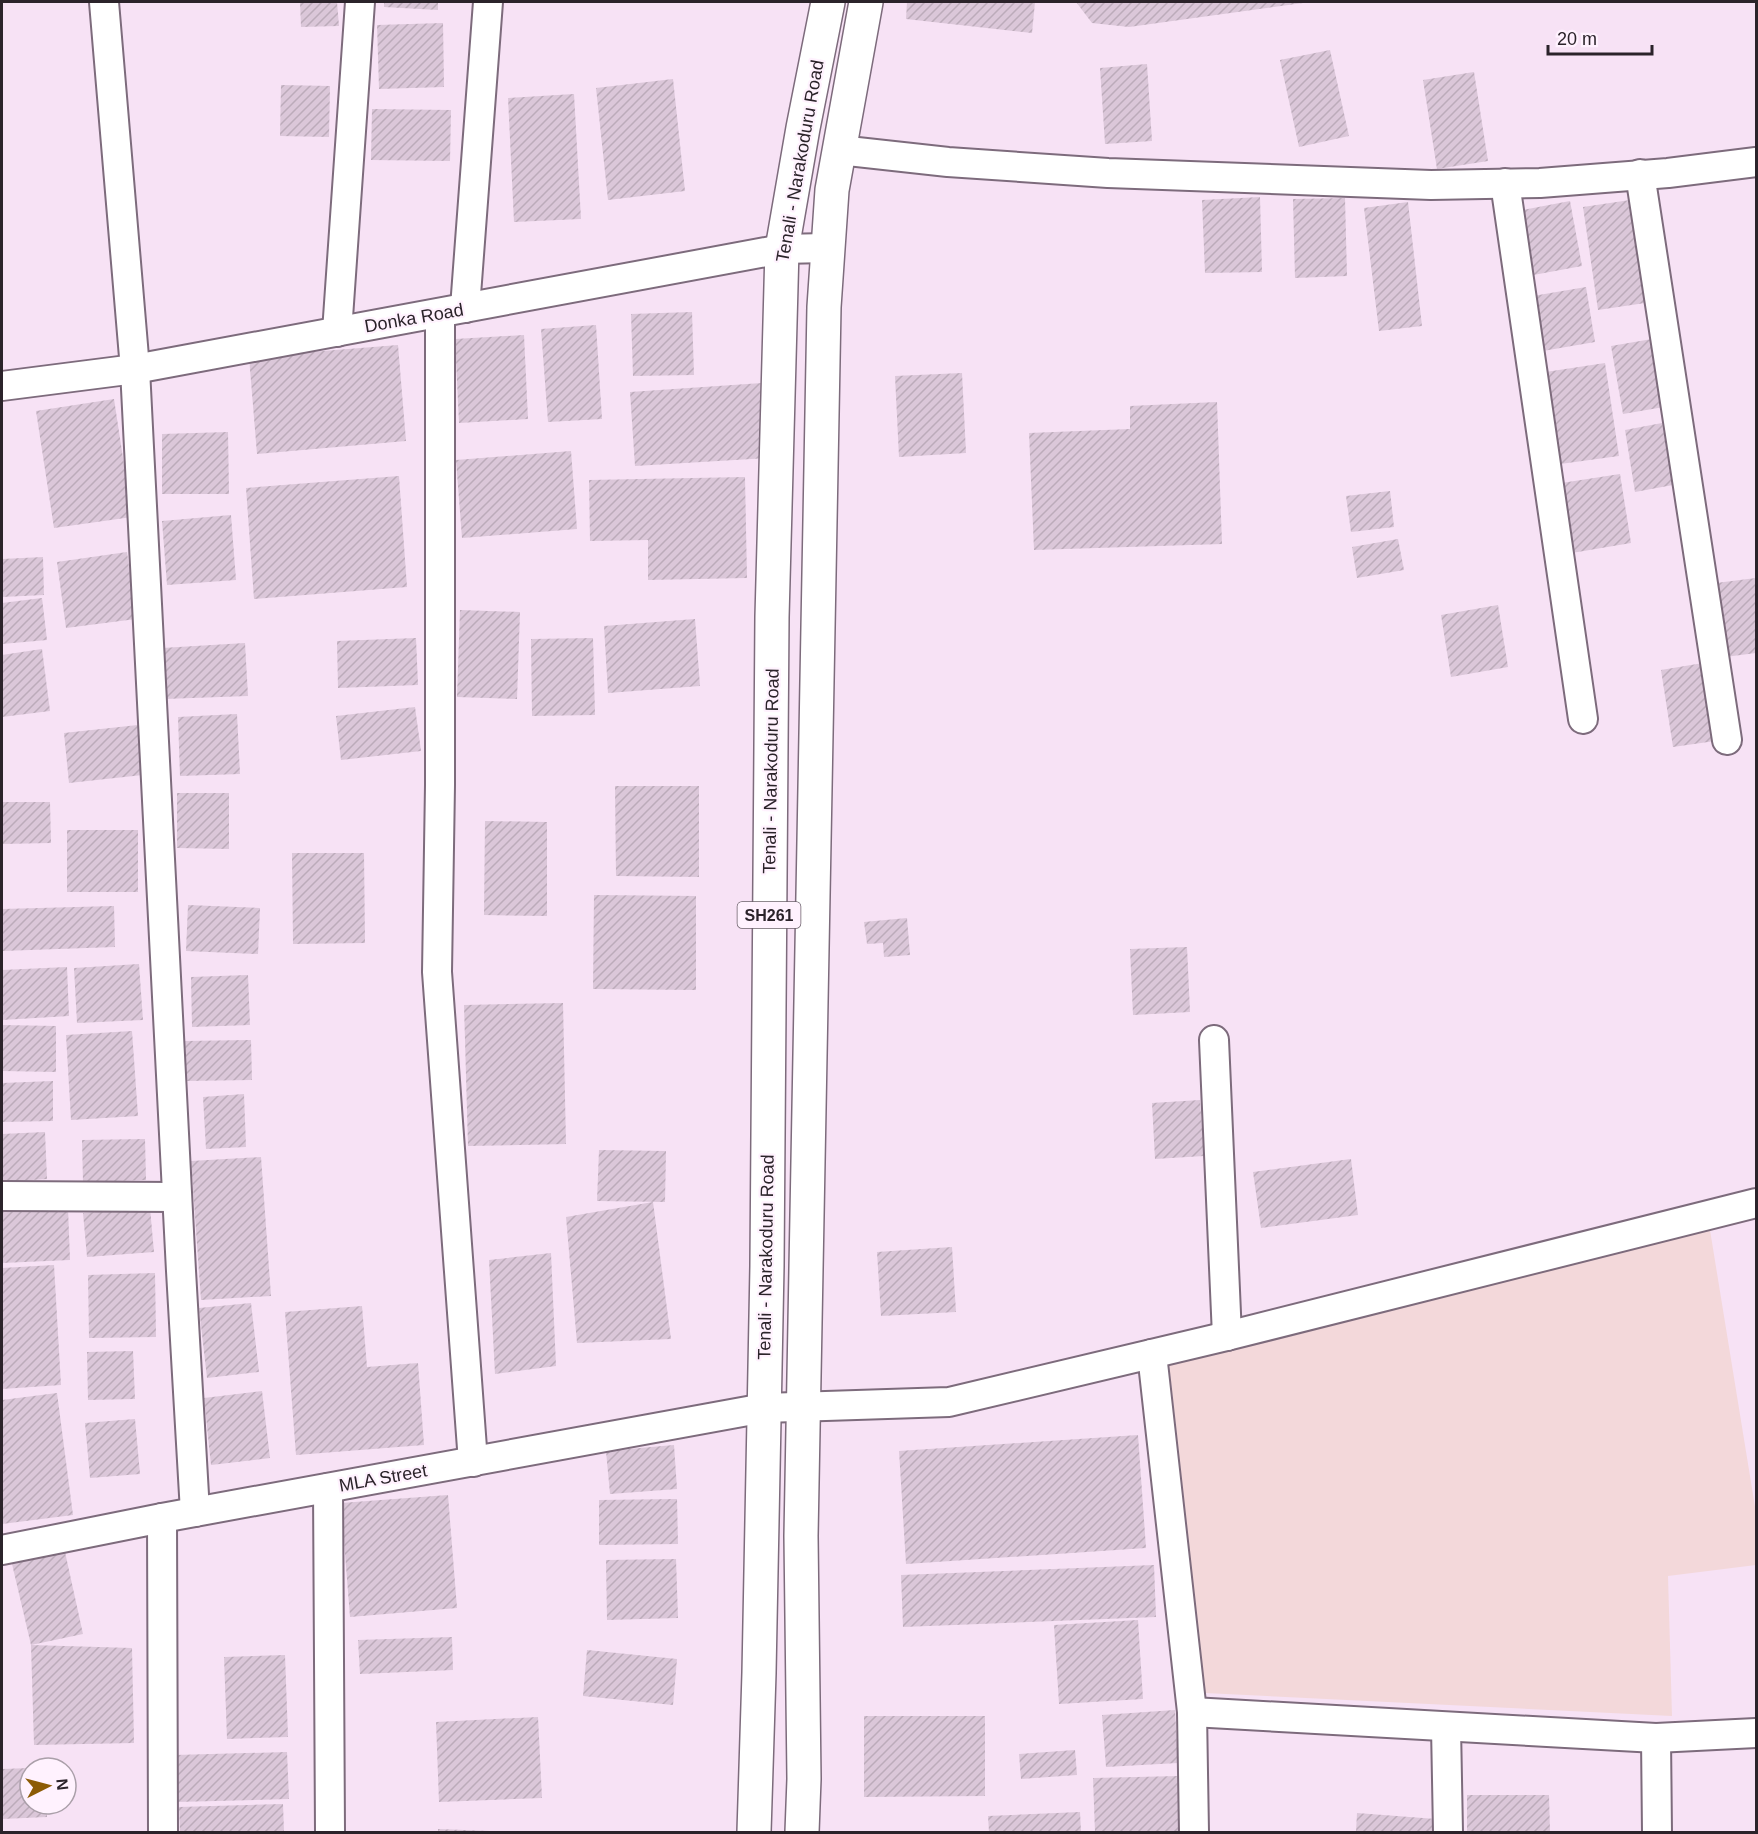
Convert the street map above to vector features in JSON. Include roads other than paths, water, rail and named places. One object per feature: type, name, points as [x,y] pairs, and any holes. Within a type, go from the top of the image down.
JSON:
[{"type":"main road","name":"Tenali - Narakoduru Road","points":[[754,1833],[767,1266],[772,617],[782,249],[828,2]]},
{"type":"main road","name":"Tenali - Narakoduru Road","points":[[802,1833],[804,1779],[801,1536],[815,712],[826,248],[832,190],[866,2]]},
{"type":"street","points":[[104,2],[135,369],[195,1512]]},
{"type":"street","points":[[337,332],[360,2]]},
{"type":"street","points":[[473,1462],[437,972],[453,311],[488,2]]},
{"type":"street","points":[[839,150],[948,162],[1108,173],[1431,186],[1540,183],[1668,173],[1756,162]]},
{"type":"street","points":[[1640,174],[1727,740]]},
{"type":"street","points":[[1506,183],[1583,719]]},
{"type":"street","name":"Donka Road","points":[[2,386],[135,369],[782,249],[826,248]]},
{"type":"street","points":[[1214,1040],[1227,1335]]},
{"type":"street","points":[[2,1196],[177,1197]]},
{"type":"street","name":"MLA Street","points":[[2,1550],[162,1518],[764,1408],[950,1402],[1152,1354],[1756,1203]]},
{"type":"street","points":[[1152,1354],[1192,1712],[1194,1833]]},
{"type":"street","points":[[328,1488],[330,1833]]},
{"type":"street","points":[[162,1518],[163,1833]]},
{"type":"street","points":[[1192,1712],[1656,1738],[1756,1733]]},
{"type":"street","points":[[1446,1727],[1448,1833]]},
{"type":"street","points":[[1656,1738],[1657,1833]]}]
